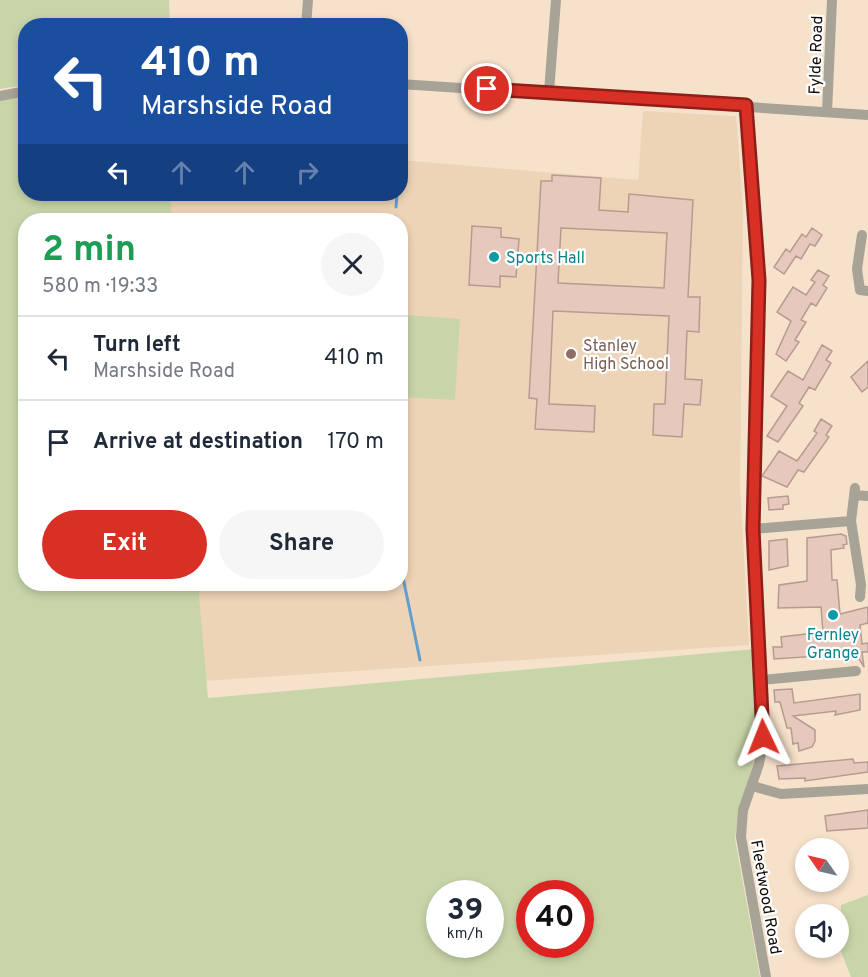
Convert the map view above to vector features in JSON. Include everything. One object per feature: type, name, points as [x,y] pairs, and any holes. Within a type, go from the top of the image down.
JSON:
[{"type":"street","points":[[307,18],[308,0]]},
{"type":"street","points":[[549,92],[555,0]]},
{"type":"street","name":"Fylde Road","points":[[827,112],[832,0]]},
{"type":"street","points":[[408,84],[746,105],[868,115]]},
{"type":"street","points":[[0,96],[18,93]]},
{"type":"street","name":"Fleetwood Road","points":[[746,105],[759,280],[753,529],[764,736],[759,764],[743,810],[741,837],[766,977]]},
{"type":"street","points":[[862,235],[857,269],[860,290],[868,291]]},
{"type":"street","points":[[860,597],[865,585],[851,521],[854,491],[868,496]]},
{"type":"street","points":[[753,529],[851,521]]},
{"type":"street","points":[[761,680],[856,671]]},
{"type":"street","points":[[752,786],[781,794],[868,789]]},
{"type":"shaded area","name":"Stanley High School","points":[[643,111],[736,116],[743,207],[740,487],[749,645],[204,681],[198,591],[408,591],[408,213],[171,213],[171,201],[408,201],[408,161],[638,180]]},
{"type":"green space","points":[[0,0],[169,0],[170,18],[18,18],[18,86],[0,89]]},
{"type":"green space","points":[[18,97],[18,201],[171,201],[171,213],[18,213],[18,591],[199,591],[208,698],[755,649],[758,734],[753,765],[739,809],[735,839],[760,977],[0,977],[0,101]]},
{"type":"green space","points":[[408,315],[460,319],[455,400],[408,397]]},
{"type":"green space","points":[[868,895],[868,977],[851,977],[844,958],[849,958],[849,904],[844,904]]},
{"type":"building","points":[[552,175],[601,178],[599,210],[628,212],[629,194],[693,200],[688,297],[700,297],[699,332],[687,331],[685,379],[702,380],[700,405],[684,404],[682,437],[653,435],[654,404],[665,404],[669,316],[553,311],[549,404],[595,406],[594,432],[535,429],[537,399],[529,398],[541,181],[552,181]],"holes":[[[561,228],[667,233],[664,288],[558,283]]]},
{"type":"building","name":"Sports Hall","points":[[472,226],[501,228],[501,237],[519,239],[516,277],[500,276],[500,287],[469,285]]},
{"type":"building","points":[[812,228],[822,235],[815,246],[810,244],[801,259],[796,256],[784,274],[774,267],[786,249],[790,252],[802,234],[806,237]]},
{"type":"building","points":[[818,270],[829,276],[823,285],[827,288],[816,306],[811,303],[801,320],[806,322],[795,340],[799,342],[786,361],[776,354],[791,321],[777,312],[793,287],[806,295],[815,282],[811,280]]},
{"type":"building","points":[[822,345],[832,351],[826,360],[831,363],[815,390],[809,387],[799,403],[803,406],[778,442],[767,436],[787,406],[771,396],[788,371],[803,380]]},
{"type":"building","points":[[868,361],[868,387],[862,392],[851,377]]},
{"type":"building","points":[[821,419],[832,426],[826,435],[829,437],[804,472],[798,470],[787,487],[762,476],[779,451],[797,461],[817,433],[814,431]]},
{"type":"building","points":[[788,496],[789,504],[783,505],[783,509],[769,510],[768,498]]},
{"type":"building","points":[[841,534],[846,536],[847,544],[843,545],[844,548],[831,550],[832,580],[837,580],[840,614],[868,607],[868,623],[860,625],[862,644],[868,643],[868,652],[862,652],[864,667],[855,652],[844,652],[844,649],[834,655],[774,659],[773,647],[782,647],[781,637],[823,632],[821,607],[778,608],[779,585],[807,581],[807,538]]},
{"type":"building","points":[[787,539],[788,566],[769,570],[769,541]]},
{"type":"building","points":[[792,689],[794,703],[860,694],[860,710],[835,715],[836,711],[793,716],[815,730],[815,741],[812,747],[799,751],[798,743],[793,744],[791,728],[787,728],[780,702],[775,702],[774,690]]},
{"type":"building","points":[[853,759],[854,763],[868,762],[868,772],[805,781],[805,778],[779,779],[777,766]]},
{"type":"building","points":[[868,810],[868,828],[827,831],[825,816]]},
{"type":"waterway","points":[[396,201],[396,207]]},
{"type":"waterway","points":[[406,591],[420,660]]},
{"type":"place","name":"Sports Hall","points":[[494,257]]},
{"type":"place","name":"Stanley High School","points":[[571,354]]},
{"type":"place","name":"Fernley Grange","points":[[833,615]]},
{"type":"route","points":[[487,89],[746,105],[759,280],[753,529],[763,737]]}]
